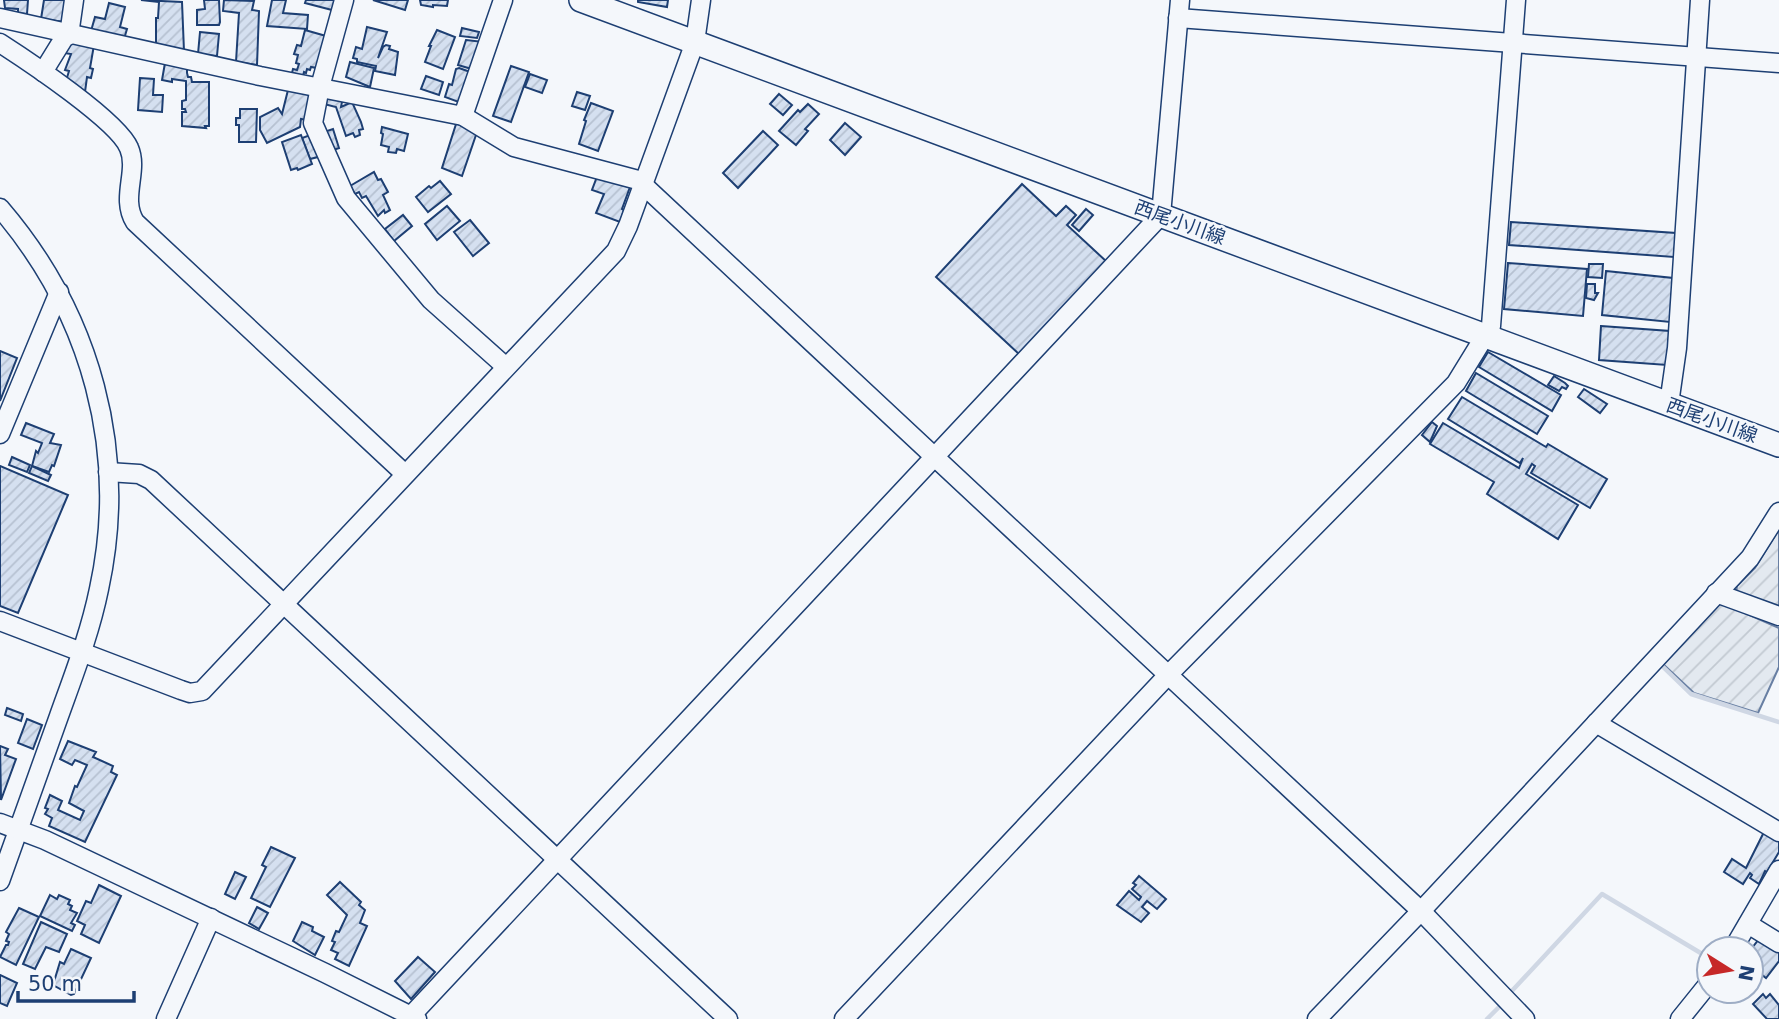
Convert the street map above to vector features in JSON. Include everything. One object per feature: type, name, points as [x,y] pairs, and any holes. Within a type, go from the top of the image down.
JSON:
[{"type":"main road","name":"西尾小川線","points":[[581,0],[1779,445]]},
{"type":"street","points":[[69,35],[74,0]]},
{"type":"street","points":[[344,0],[313,123],[346,198],[431,300],[505,366]]},
{"type":"street","points":[[463,116],[503,0]]},
{"type":"street","points":[[0,621],[181,690],[190,693],[202,691],[616,251],[695,42],[701,0]]},
{"type":"street","points":[[0,823],[211,918],[412,1018],[556,859],[1161,215],[1180,0]]},
{"type":"street","points":[[844,1019],[1168,675],[1455,383],[1491,326],[1516,0]]},
{"type":"street","points":[[1669,404],[1677,348],[1700,0]]},
{"type":"street","points":[[1178,18],[1779,62]]},
{"type":"street","points":[[0,19],[463,116],[514,147],[638,180],[1421,911],[1525,1019]]},
{"type":"street","points":[[43,72],[64,37],[69,35]]},
{"type":"street","points":[[0,43],[43,72],[112,126],[129,147],[131,157],[128,205],[135,222],[405,474]]},
{"type":"street","points":[[0,208],[26,240],[60,292],[89,363],[102,418],[108,471],[109,519],[103,568],[82,653],[0,881]]},
{"type":"street","points":[[0,435],[60,292]]},
{"type":"street","points":[[108,471],[139,474],[151,480],[728,1019]]},
{"type":"street","points":[[1317,1019],[1750,558],[1779,512]]},
{"type":"street","points":[[1716,593],[1779,616]]},
{"type":"street","points":[[1596,723],[1779,832]]},
{"type":"street","points":[[1741,935],[1779,870]]},
{"type":"street","points":[[166,1019],[211,918]]},
{"type":"street","points":[[1748,923],[1779,943]]},
{"type":"street","points":[[1680,1019],[1695,1000]]},
{"type":"shaded area","points":[[1779,529],[1779,608],[1736,593],[1737,586],[1755,568]]},
{"type":"shaded area","points":[[1720,602],[1779,628],[1779,667],[1758,713],[1694,693],[1663,664]]},
{"type":"building","points":[[4,0],[28,0],[27,14],[18,13],[18,9],[5,8]]},
{"type":"building","points":[[44,0],[68,0],[65,22],[41,19]]},
{"type":"building","points":[[141,0],[182,2],[184,51],[156,45],[159,2]]},
{"type":"building","points":[[204,0],[219,0],[219,25],[197,25],[197,10],[205,9]]},
{"type":"building","points":[[224,0],[254,1],[252,10],[259,11],[257,65],[236,62],[239,13],[223,11]]},
{"type":"building","points":[[272,0],[286,0],[283,13],[308,15],[307,29],[267,26]]},
{"type":"building","points":[[306,0],[335,0],[332,10],[305,3]]},
{"type":"building","points":[[373,0],[408,0],[405,10]]},
{"type":"building","points":[[420,0],[448,0],[447,6],[433,7],[421,5]]},
{"type":"building","points":[[638,0],[668,0],[667,7]]},
{"type":"building","points":[[109,3],[125,7],[120,27],[127,29],[124,39],[91,31],[95,17],[105,19]]},
{"type":"building","points":[[367,27],[387,32],[378,58],[386,45],[398,52],[395,75],[375,71],[376,66],[357,62],[357,59],[353,58],[356,47],[362,49]]},
{"type":"building","points":[[462,28],[479,32],[477,38],[460,36]]},
{"type":"building","points":[[305,30],[326,36],[317,68],[307,69],[303,76],[292,73],[293,69],[297,70],[299,64],[296,63],[298,55],[294,54],[297,45],[301,46]]},
{"type":"building","points":[[437,30],[455,37],[443,69],[425,62]]},
{"type":"building","points":[[200,32],[219,34],[217,56],[198,54]]},
{"type":"building","points":[[67,39],[94,45],[90,68],[93,69],[91,78],[87,77],[85,92],[66,81],[69,71],[65,70],[71,54],[64,53]]},
{"type":"building","points":[[466,40],[484,42],[475,70],[458,65]]},
{"type":"building","points":[[350,62],[374,68],[370,87],[346,77]]},
{"type":"building","points":[[165,63],[187,67],[188,77],[191,77],[192,82],[209,82],[209,126],[205,126],[206,128],[182,126],[182,112],[186,112],[182,109],[182,101],[186,100],[186,81],[162,80]]},
{"type":"building","points":[[511,66],[529,72],[511,122],[493,116]]},
{"type":"building","points":[[456,69],[473,73],[464,104],[445,97],[449,84],[452,85]]},
{"type":"building","points":[[530,74],[547,80],[542,93],[525,87]]},
{"type":"building","points":[[426,76],[443,82],[439,95],[421,89]]},
{"type":"building","points":[[140,78],[154,79],[153,95],[163,95],[162,112],[138,110]]},
{"type":"building","points":[[289,86],[313,91],[307,120],[301,119],[300,127],[267,143],[260,130],[260,117],[278,108],[282,114]]},
{"type":"building","points":[[577,92],[590,96],[585,110],[572,106]]},
{"type":"building","points":[[325,93],[343,97],[341,107],[352,102],[363,129],[359,130],[360,135],[355,137],[353,133],[346,136],[336,107],[324,104]]},
{"type":"building","points":[[779,94],[792,105],[783,115],[770,104]]},
{"type":"building","points":[[591,103],[613,111],[598,151],[579,144]]},
{"type":"building","points":[[808,104],[819,114],[805,129],[808,131],[796,145],[779,131],[798,110],[800,112]]},
{"type":"building","points":[[240,109],[257,109],[256,142],[239,142],[239,125],[236,125],[236,118],[240,118]]},
{"type":"building","points":[[457,121],[477,132],[462,176],[442,168]]},
{"type":"building","points":[[845,123],[861,137],[845,155],[830,140]]},
{"type":"building","points":[[382,127],[408,134],[404,151],[397,149],[396,153],[388,152],[389,147],[381,145]]},
{"type":"building","points":[[333,129],[339,148],[333,150],[324,132]]},
{"type":"building","points":[[763,131],[778,145],[738,188],[723,173]]},
{"type":"building","points":[[313,134],[322,156],[310,159],[302,138]]},
{"type":"building","points":[[301,135],[312,164],[291,170],[282,142]]},
{"type":"building","points":[[374,172],[388,192],[383,195],[390,210],[385,213],[384,210],[378,216],[366,196],[362,198],[359,192],[355,194],[350,186]]},
{"type":"building","points":[[598,174],[630,187],[620,222],[596,213],[604,194],[592,190]]},
{"type":"building","points":[[440,181],[451,194],[428,212],[416,197]]},
{"type":"building","points":[[1022,184],[1056,216],[1066,206],[1076,215],[1067,225],[1107,262],[1020,355],[936,277]]},
{"type":"building","points":[[447,206],[460,221],[437,240],[425,224]]},
{"type":"building","points":[[1086,209],[1093,215],[1079,231],[1072,225]]},
{"type":"building","points":[[403,215],[412,226],[394,241],[385,229]]},
{"type":"building","points":[[470,220],[489,243],[473,256],[454,232]]},
{"type":"building","points":[[1511,222],[1676,233],[1674,257],[1509,245]]},
{"type":"building","points":[[1508,263],[1587,269],[1583,316],[1504,309]]},
{"type":"building","points":[[1589,264],[1603,264],[1602,278],[1588,277]]},
{"type":"building","points":[[1606,271],[1673,278],[1670,322],[1602,315]]},
{"type":"building","points":[[1587,284],[1595,284],[1595,293],[1598,293],[1594,300],[1586,298]]},
{"type":"building","points":[[1601,326],[1670,331],[1667,365],[1599,360]]},
{"type":"building","points":[[0,351],[17,358],[0,401]]},
{"type":"building","points":[[1488,352],[1561,395],[1552,411],[1479,367]]},
{"type":"building","points":[[1476,373],[1548,416],[1537,434],[1466,391]]},
{"type":"building","points":[[1554,376],[1568,386],[1566,389],[1562,387],[1559,391],[1548,385]]},
{"type":"building","points":[[1584,389],[1607,404],[1600,413],[1578,397]]},
{"type":"building","points":[[1462,397],[1546,447],[1548,444],[1607,479],[1590,508],[1531,473],[1535,466],[1532,464],[1526,474],[1578,505],[1558,539],[1487,494],[1494,482],[1430,444],[1443,423],[1519,468],[1523,458],[1520,463],[1448,419]]},
{"type":"building","points":[[1432,422],[1437,426],[1430,442],[1422,435]]},
{"type":"building","points":[[26,423],[54,434],[50,443],[61,445],[54,466],[52,465],[49,472],[32,466],[36,451],[38,453],[42,443],[21,435]]},
{"type":"building","points":[[12,457],[30,465],[27,472],[9,465]]},
{"type":"building","points":[[0,466],[68,495],[18,613],[0,606]]},
{"type":"building","points":[[32,466],[51,475],[48,481],[29,473]]},
{"type":"building","points":[[7,708],[23,714],[21,721],[5,715]]},
{"type":"building","points":[[27,719],[42,725],[33,749],[18,743]]},
{"type":"building","points":[[68,741],[96,752],[93,757],[113,766],[111,772],[117,775],[85,842],[49,826],[52,818],[45,814],[50,795],[62,801],[58,810],[80,820],[84,811],[69,803],[87,765],[75,760],[72,765],[60,759]]},
{"type":"building","points":[[0,746],[8,749],[5,755],[16,759],[1,800]]},
{"type":"building","points":[[1764,832],[1779,841],[1779,852],[1759,884],[1750,878],[1750,873],[1743,884],[1724,872],[1732,859],[1746,868]]},
{"type":"building","points":[[271,847],[295,858],[270,907],[251,898],[266,867],[262,865]]},
{"type":"building","points":[[235,872],[246,877],[235,899],[225,894]]},
{"type":"building","points":[[1139,876],[1166,899],[1157,909],[1147,901],[1142,907],[1149,913],[1141,922],[1117,905],[1129,891],[1139,900],[1141,897],[1132,889]]},
{"type":"building","points":[[340,882],[361,902],[359,905],[365,910],[360,923],[367,926],[349,966],[335,959],[338,953],[331,950],[336,931],[339,932],[347,915],[327,895]]},
{"type":"building","points":[[99,885],[121,896],[99,943],[81,934],[85,925],[77,921],[86,901],[91,903]]},
{"type":"building","points":[[50,895],[57,899],[59,895],[70,900],[70,910],[77,913],[71,923],[75,925],[72,931],[40,916]]},
{"type":"building","points":[[257,907],[268,913],[259,929],[249,923]]},
{"type":"building","points":[[19,908],[39,917],[16,965],[0,957],[9,942],[6,941],[9,934],[6,932]]},
{"type":"building","points":[[41,922],[67,934],[59,952],[46,947],[35,969],[23,964]]},
{"type":"building","points":[[302,922],[324,937],[315,955],[293,941]]},
{"type":"building","points":[[1765,943],[1777,952],[1779,950],[1779,961],[1766,978]]},
{"type":"building","points":[[71,949],[91,958],[74,994],[71,995],[53,985],[60,962],[64,964]]},
{"type":"building","points":[[418,957],[435,972],[411,999],[395,981]]},
{"type":"building","points":[[0,975],[17,983],[7,1006],[0,1003]]},
{"type":"building","points":[[1770,994],[1779,1005],[1779,1019],[1767,1019],[1754,1005],[1765,1005],[1765,997]]},
{"type":"waterway","points":[[1660,664],[1691,694],[1779,722]]},
{"type":"waterway","points":[[1510,993],[1602,894],[1695,950]]},
{"type":"waterway","points":[[1487,1019],[1502,1004]]}]
